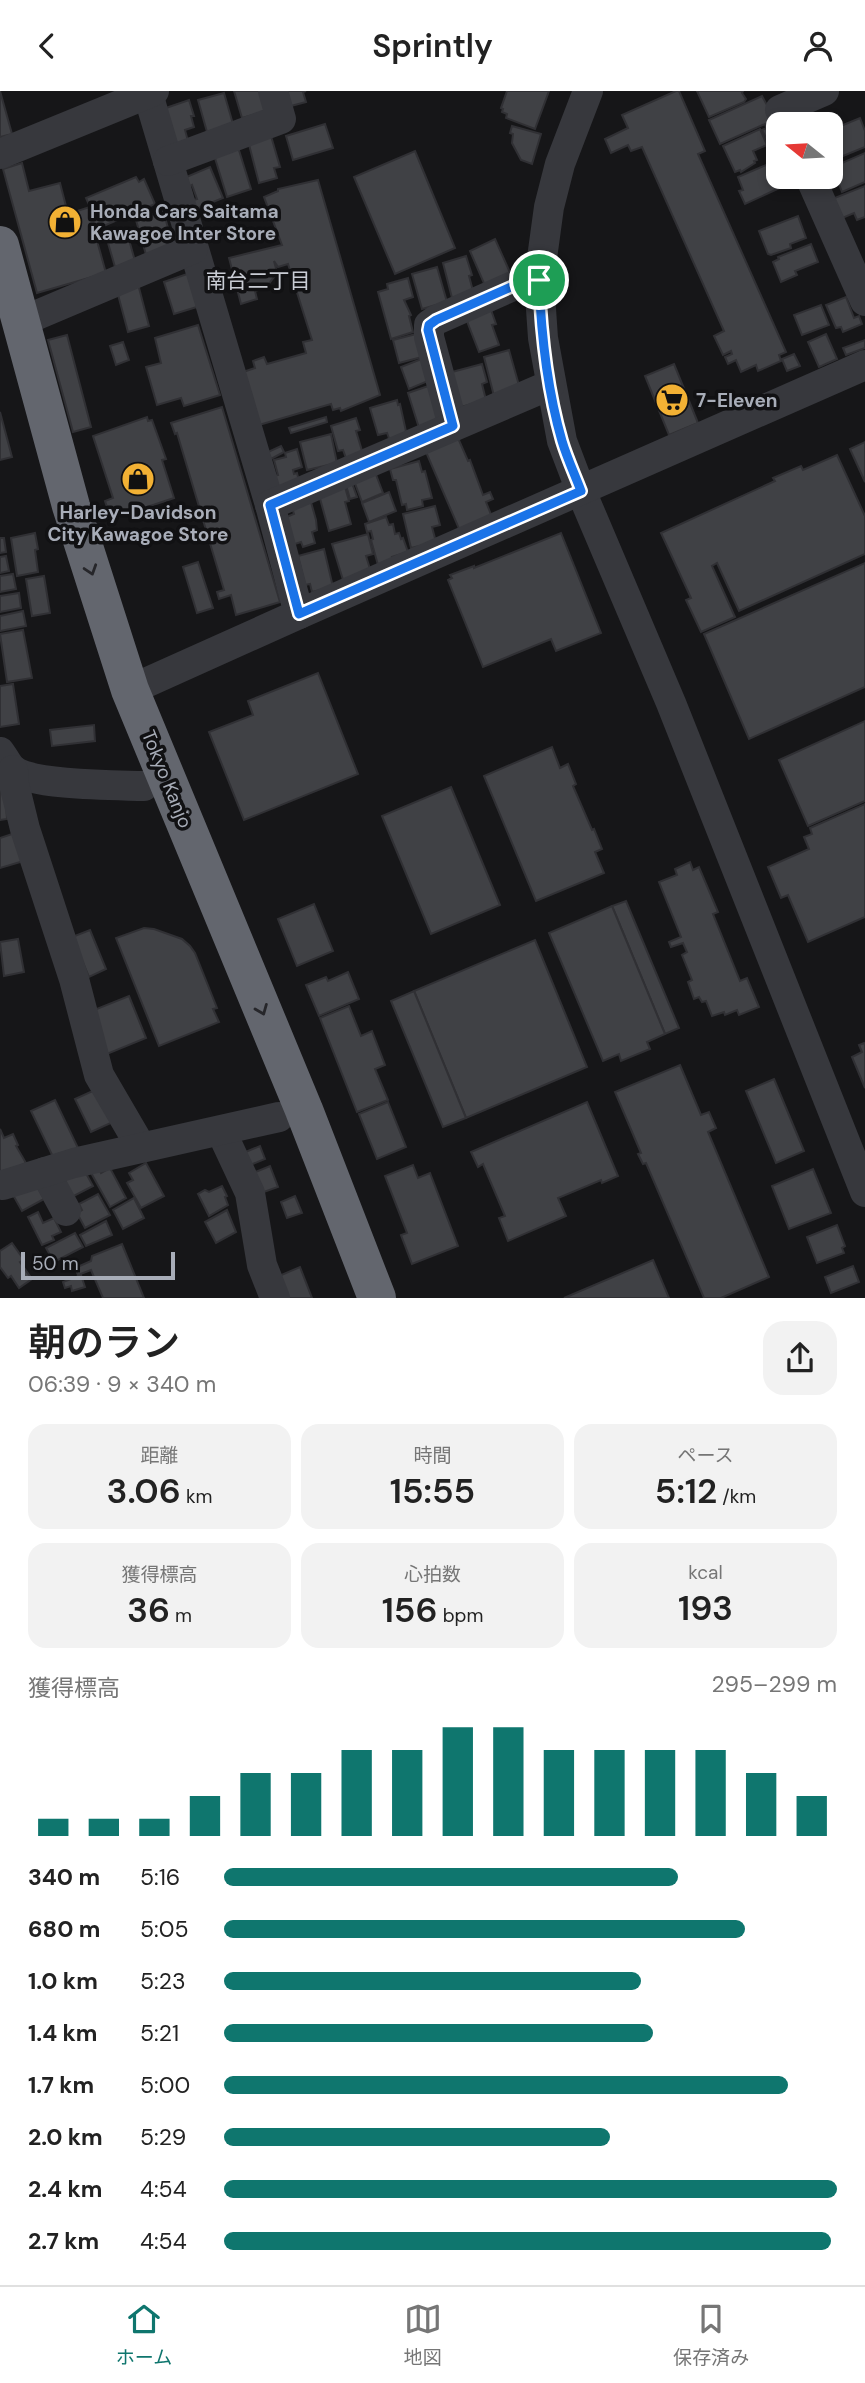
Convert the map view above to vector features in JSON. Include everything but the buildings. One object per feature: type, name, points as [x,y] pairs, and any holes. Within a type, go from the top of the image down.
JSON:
[{"type":"highway","name":"Tokyo Kanjo","points":[[0,245],[71,506],[130,690],[377,1298]]},
{"type":"highway","name":"Tokyo Kanjo","points":[[0,338],[76,607],[144,786],[354,1298]]},
{"type":"street","points":[[168,161],[281,119],[273,91]]},
{"type":"street","points":[[588,91],[560,164],[549,207],[539,280],[543,338],[562,441],[671,703],[865,1192]]},
{"type":"street","points":[[779,109],[824,91]]},
{"type":"street","points":[[0,154],[151,92],[168,161],[270,505],[299,614]]},
{"type":"street","points":[[815,189],[865,301]]},
{"type":"street","points":[[37,315],[193,249]]},
{"type":"street","points":[[453,426],[428,330],[429,325],[513,286],[539,280]]},
{"type":"street","points":[[130,690],[865,365]]},
{"type":"street","points":[[270,505],[550,385]]},
{"type":"street","points":[[6,761],[59,782],[144,786]]},
{"type":"street","points":[[6,761],[25,829],[75,979],[99,1075],[141,1147]]},
{"type":"street","points":[[3,1185],[141,1147],[279,1117]]},
{"type":"street","points":[[221,1131],[250,1193],[262,1265],[275,1298]]},
{"type":"street","points":[[45,1172],[66,1211]]},
{"type":"place","name":"Honda Cars Saitama Kawagoe Inter Store","points":[[65,222]]},
{"type":"place","name":"7-Eleven","points":[[672,400]]},
{"type":"place","name":"Harley-Davidson City Kawagoe Store","points":[[138,479]]},
{"type":"district","name":"南台二丁目","points":[[258,281]]},
{"type":"route","points":[[539,280],[540,310],[550,385],[562,441],[581,491],[299,614],[270,505],[453,426],[428,330],[429,325],[513,286],[539,280]]}]
